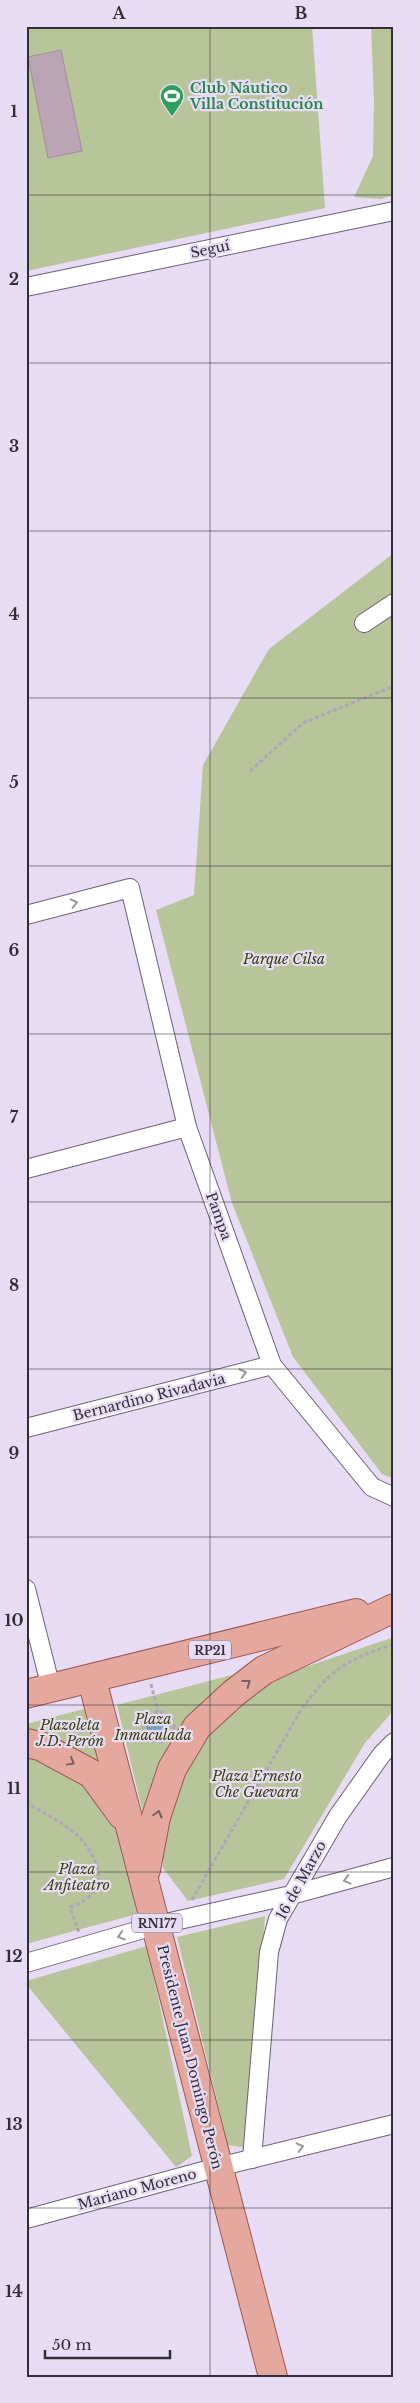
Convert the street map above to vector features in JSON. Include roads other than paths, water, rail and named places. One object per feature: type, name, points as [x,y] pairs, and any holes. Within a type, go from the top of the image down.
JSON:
[{"type":"main road","name":"RP21","points":[[38,1691],[92,1680],[394,1604]]},
{"type":"main road","points":[[145,1879],[156,1817],[172,1769],[197,1727],[234,1693],[264,1670],[394,1608]]},
{"type":"main road","name":"Presidente Juan Domingo Perón","points":[[92,1680],[145,1879],[169,1923],[218,2167],[273,2377]]},
{"type":"main road","points":[[26,1743],[40,1746],[92,1774],[130,1827]]},
{"type":"street","name":"Seguí","points":[[26,287],[394,211]]},
{"type":"street","points":[[364,623],[394,603]]},
{"type":"street","name":"Pampa","points":[[26,914],[130,888],[187,1128],[272,1365],[372,1487],[394,1497]]},
{"type":"street","points":[[26,1169],[187,1128]]},
{"type":"street","name":"Bernardino Rivadavia","points":[[26,1428],[272,1365]]},
{"type":"street","points":[[26,1589],[38,1691]]},
{"type":"street","name":"16 de Marzo","points":[[252,2159],[269,1952],[278,1919],[338,1816],[382,1754],[394,1742]]},
{"type":"street","points":[[26,1963],[169,1923],[291,1895],[394,1867]]},
{"type":"street","name":"Mariano Moreno","points":[[26,2219],[218,2167],[394,2124]]},
{"type":"water","points":[[158,1716],[166,1719],[169,1727],[166,1735],[158,1738],[150,1735],[147,1727],[150,1719]]},
{"type":"place","name":"Club Náutico Villa Constitución","points":[[172,117]]},
{"type":"park label","name":"Parque Cilsa","points":[[284,959]]},
{"type":"park label","name":"Plaza Inmaculada","points":[[153,1728]]},
{"type":"park label","name":"Plazoleta J.D. Perón","points":[[70,1734]]},
{"type":"park label","name":"Plaza Ernesto Che Guevara","points":[[257,1784]]},
{"type":"park label","name":"Plaza Anfiteatro","points":[[77,1878]]}]
